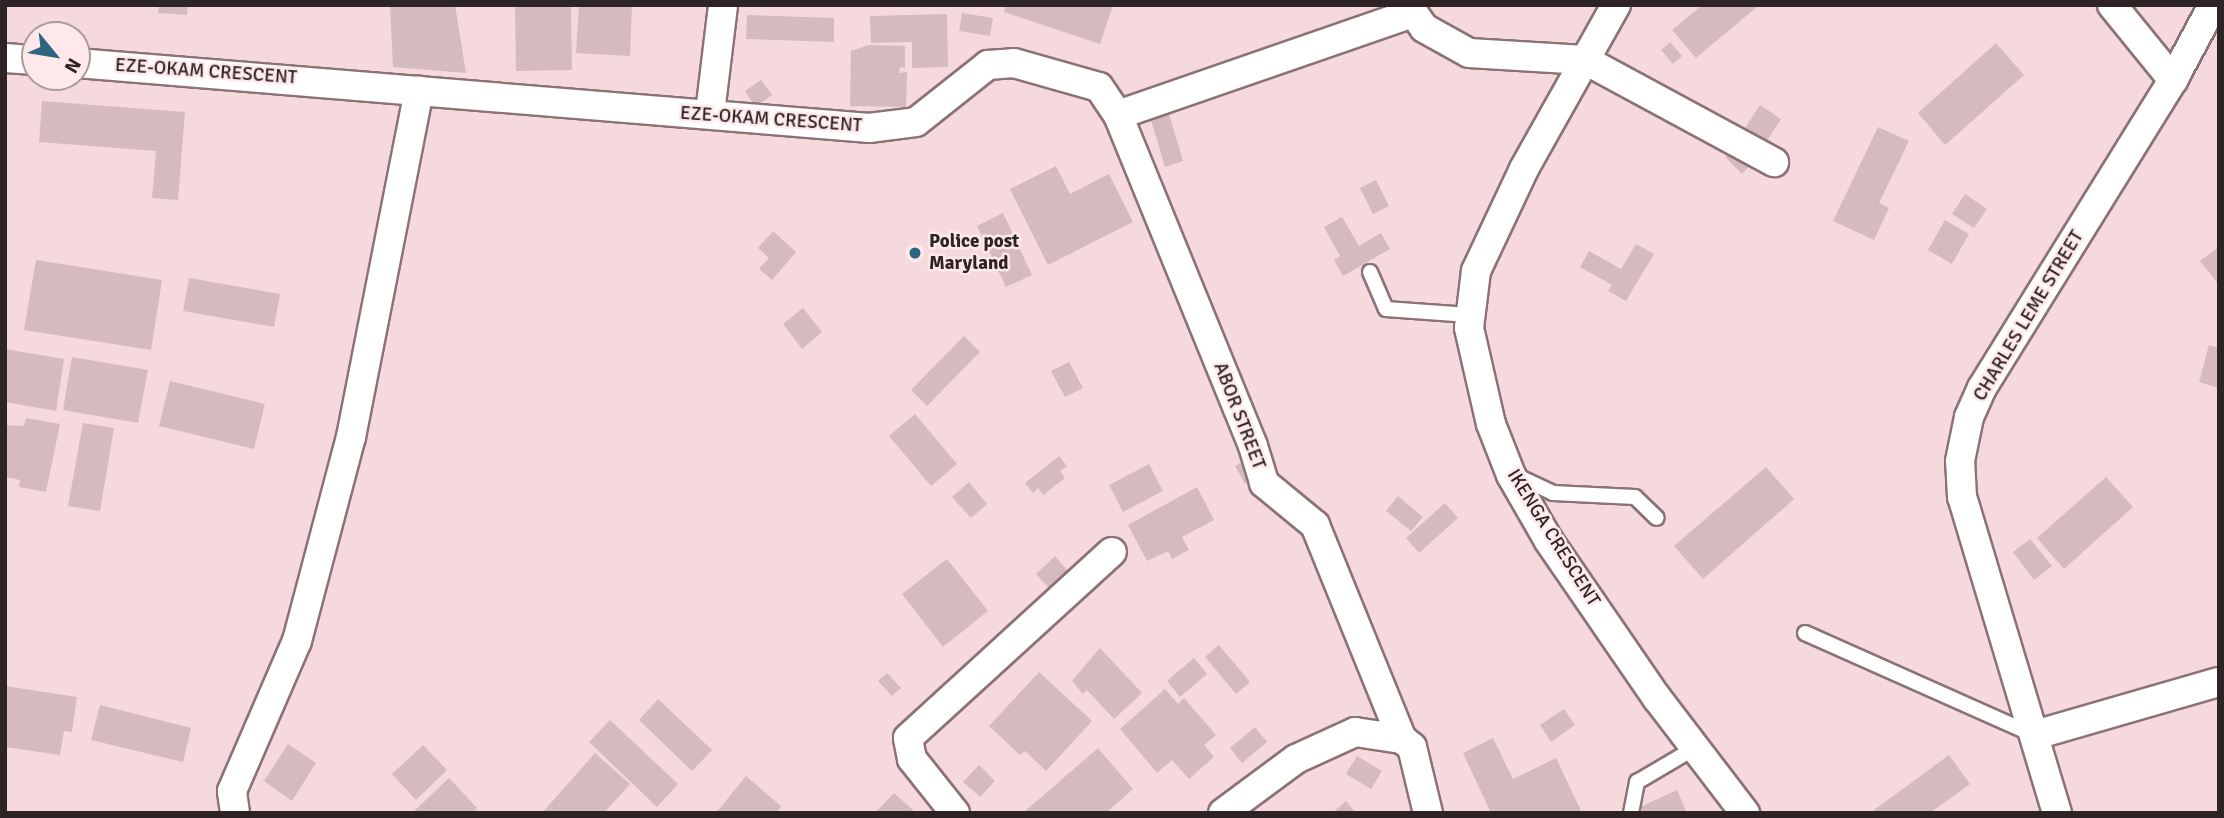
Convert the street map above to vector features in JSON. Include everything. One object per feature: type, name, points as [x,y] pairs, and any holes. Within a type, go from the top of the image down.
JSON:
[{"type":"street","points":[[710,113],[723,5]]},
{"type":"street","name":"IKENGA CRESCENT","points":[[1616,5],[1524,169],[1476,271],[1469,315],[1488,414],[1510,473],[1552,545],[1693,749],[1745,813]]},
{"type":"street","points":[[2112,5],[2173,80]]},
{"type":"street","name":"CHARLES LEME STREET","points":[[2057,813],[1965,508],[1959,461],[1969,417],[1982,388],[2173,80],[2213,5]]},
{"type":"street","points":[[1118,115],[1410,9],[1441,40],[1469,53],[1585,60],[1774,162]]},
{"type":"street","name":"EZE-OKAM CRESCENT","points":[[91,64],[419,91],[640,113],[710,113],[828,127],[869,128],[916,122],[988,65],[1014,63],[1099,88],[1118,115]]},
{"type":"street","points":[[235,813],[232,792],[297,641],[351,437],[419,91]]},
{"type":"street","name":"ABOR STREET","points":[[1118,115],[1253,446],[1264,483],[1315,525],[1402,739],[1412,747],[1429,813]]},
{"type":"street","points":[[955,813],[912,759],[908,738],[1112,552]]},
{"type":"street","points":[[2035,735],[2219,682]]},
{"type":"street","points":[[1223,813],[1296,759],[1355,732],[1402,739]]},
{"type":"lane","points":[[1370,272],[1386,309],[1469,315]]},
{"type":"lane","points":[[1510,473],[1553,494],[1635,497],[1657,519]]},
{"type":"lane","points":[[1805,633],[2035,735]]},
{"type":"lane","points":[[1631,813],[1637,782],[1693,749]]},
{"type":"building","points":[[159,5],[188,5],[187,15],[158,13]]},
{"type":"building","points":[[390,5],[455,5],[466,73],[393,67]]},
{"type":"building","points":[[515,5],[571,5],[572,70],[516,71]]},
{"type":"building","points":[[579,5],[632,5],[630,56],[576,53]]},
{"type":"building","points":[[1006,5],[1113,5],[1100,44],[1004,12]]},
{"type":"building","points":[[1702,5],[1759,5],[1696,58],[1672,30]]},
{"type":"building","points":[[962,13],[993,18],[990,36],[959,31]]},
{"type":"building","points":[[947,14],[948,67],[912,68],[912,42],[871,43],[870,16]]},
{"type":"building","points":[[747,15],[834,18],[834,42],[746,39]]},
{"type":"building","points":[[1670,42],[1682,56],[1673,64],[1661,50]]},
{"type":"building","points":[[1996,43],[2024,75],[1945,145],[1918,113]]},
{"type":"building","points":[[868,45],[905,46],[905,68],[900,67],[899,73],[907,72],[906,107],[850,106],[851,51]]},
{"type":"building","points":[[761,80],[772,95],[755,107],[745,91]]},
{"type":"building","points":[[42,101],[185,112],[178,200],[152,198],[156,151],[39,142]]},
{"type":"building","points":[[1760,105],[1781,119],[1766,142],[1745,128]]},
{"type":"building","points":[[1169,114],[1183,161],[1165,167],[1151,120]]},
{"type":"building","points":[[1878,127],[1909,141],[1879,203],[1889,208],[1874,240],[1833,221]]},
{"type":"building","points":[[1736,145],[1753,162],[1742,174],[1725,157]]},
{"type":"building","points":[[1056,166],[1070,194],[1109,174],[1133,222],[1048,265],[1010,189]]},
{"type":"building","points":[[1376,180],[1389,206],[1373,214],[1360,188]]},
{"type":"building","points":[[1965,194],[1987,209],[1974,228],[1952,214]]},
{"type":"building","points":[[1003,213],[1032,275],[1006,287],[977,226]]},
{"type":"building","points":[[1342,217],[1359,246],[1381,233],[1390,249],[1343,276],[1334,260],[1340,256],[1324,227]]},
{"type":"building","points":[[1945,220],[1969,234],[1952,264],[1928,250]]},
{"type":"building","points":[[773,231],[796,252],[772,280],[759,269],[769,258],[758,248]]},
{"type":"building","points":[[1636,244],[1654,254],[1626,301],[1608,291],[1612,285],[1580,267],[1589,251],[1621,269]]},
{"type":"building","points":[[2219,247],[2219,285],[2200,261]]},
{"type":"building","points":[[36,260],[162,280],[151,350],[24,330]]},
{"type":"building","points":[[189,278],[280,294],[274,327],[183,311]]},
{"type":"building","points":[[803,308],[822,332],[802,349],[783,324]]},
{"type":"building","points":[[964,336],[980,352],[927,406],[911,390]]},
{"type":"building","points":[[2209,345],[2219,348],[2219,388],[2199,382]]},
{"type":"building","points":[[5,349],[64,359],[56,411],[5,402]]},
{"type":"building","points":[[72,357],[148,370],[138,423],[63,410]]},
{"type":"building","points":[[1069,362],[1083,388],[1065,397],[1051,371]]},
{"type":"building","points":[[170,381],[265,404],[254,449],[159,426]]},
{"type":"building","points":[[915,414],[957,464],[931,486],[889,436]]},
{"type":"building","points":[[26,418],[60,424],[46,492],[19,487],[20,480],[5,477],[5,425],[24,426]]},
{"type":"building","points":[[83,423],[114,428],[100,511],[68,506]]},
{"type":"building","points":[[1059,456],[1067,466],[1060,471],[1065,478],[1043,495],[1038,488],[1033,493],[1025,483]]},
{"type":"building","points":[[1248,459],[1257,478],[1245,484],[1235,466]]},
{"type":"building","points":[[1149,464],[1163,491],[1123,512],[1109,485]]},
{"type":"building","points":[[1766,467],[1794,499],[1703,579],[1674,546]]},
{"type":"building","points":[[2106,477],[2133,507],[2064,569],[2037,538]]},
{"type":"building","points":[[969,482],[987,504],[971,518],[952,497]]},
{"type":"building","points":[[1197,487],[1214,520],[1182,537],[1189,550],[1172,559],[1168,551],[1147,561],[1128,525]]},
{"type":"building","points":[[1398,496],[1423,517],[1411,531],[1386,511]]},
{"type":"building","points":[[1445,503],[1458,518],[1419,553],[1406,538]]},
{"type":"building","points":[[2030,539],[2052,566],[2034,580],[2013,552]]},
{"type":"building","points":[[1055,556],[1068,571],[1049,588],[1036,574]]},
{"type":"building","points":[[947,559],[988,611],[943,647],[902,594]]},
{"type":"building","points":[[1219,645],[1250,682],[1236,694],[1205,657]]},
{"type":"building","points":[[1100,648],[1142,693],[1114,719],[1087,690],[1083,694],[1072,681]]},
{"type":"building","points":[[1194,658],[1207,674],[1180,697],[1167,681]]},
{"type":"building","points":[[1039,672],[1092,721],[1046,771],[1025,751],[1020,755],[989,726]]},
{"type":"building","points":[[887,673],[901,688],[892,696],[878,681]]},
{"type":"building","points":[[5,686],[77,697],[72,732],[64,731],[60,755],[5,747]]},
{"type":"building","points":[[1165,689],[1178,704],[1184,698],[1216,735],[1204,745],[1214,757],[1189,779],[1172,760],[1157,773],[1120,729]]},
{"type":"building","points":[[658,699],[712,750],[692,771],[639,720]]},
{"type":"building","points":[[100,705],[191,728],[183,762],[91,740]]},
{"type":"building","points":[[1564,709],[1575,725],[1551,742],[1540,725]]},
{"type":"building","points":[[610,720],[678,784],[657,807],[589,742]]},
{"type":"building","points":[[1255,727],[1267,742],[1242,763],[1230,748]]},
{"type":"building","points":[[1493,738],[1513,779],[1556,758],[1582,813],[1491,813],[1463,753]]},
{"type":"building","points":[[288,744],[316,763],[292,801],[264,781]]},
{"type":"building","points":[[423,745],[447,770],[416,800],[392,774]]},
{"type":"building","points":[[1098,748],[1133,789],[1106,813],[1023,813]]},
{"type":"building","points":[[595,753],[630,784],[604,813],[542,813]]},
{"type":"building","points":[[1949,755],[1970,784],[1930,813],[1870,813]]},
{"type":"building","points":[[1357,756],[1382,771],[1371,789],[1346,774]]},
{"type":"building","points":[[979,765],[995,781],[980,797],[963,782]]},
{"type":"building","points":[[746,776],[781,806],[776,813],[716,813]]},
{"type":"building","points":[[449,778],[477,808],[473,813],[412,813]]},
{"type":"building","points":[[1677,790],[1687,813],[1643,813],[1640,807]]},
{"type":"building","points":[[894,793],[916,813],[875,813]]},
{"type":"building","points":[[1346,801],[1356,813],[1332,813]]},
{"type":"place","name":"Police post Maryland","points":[[915,253]]}]
